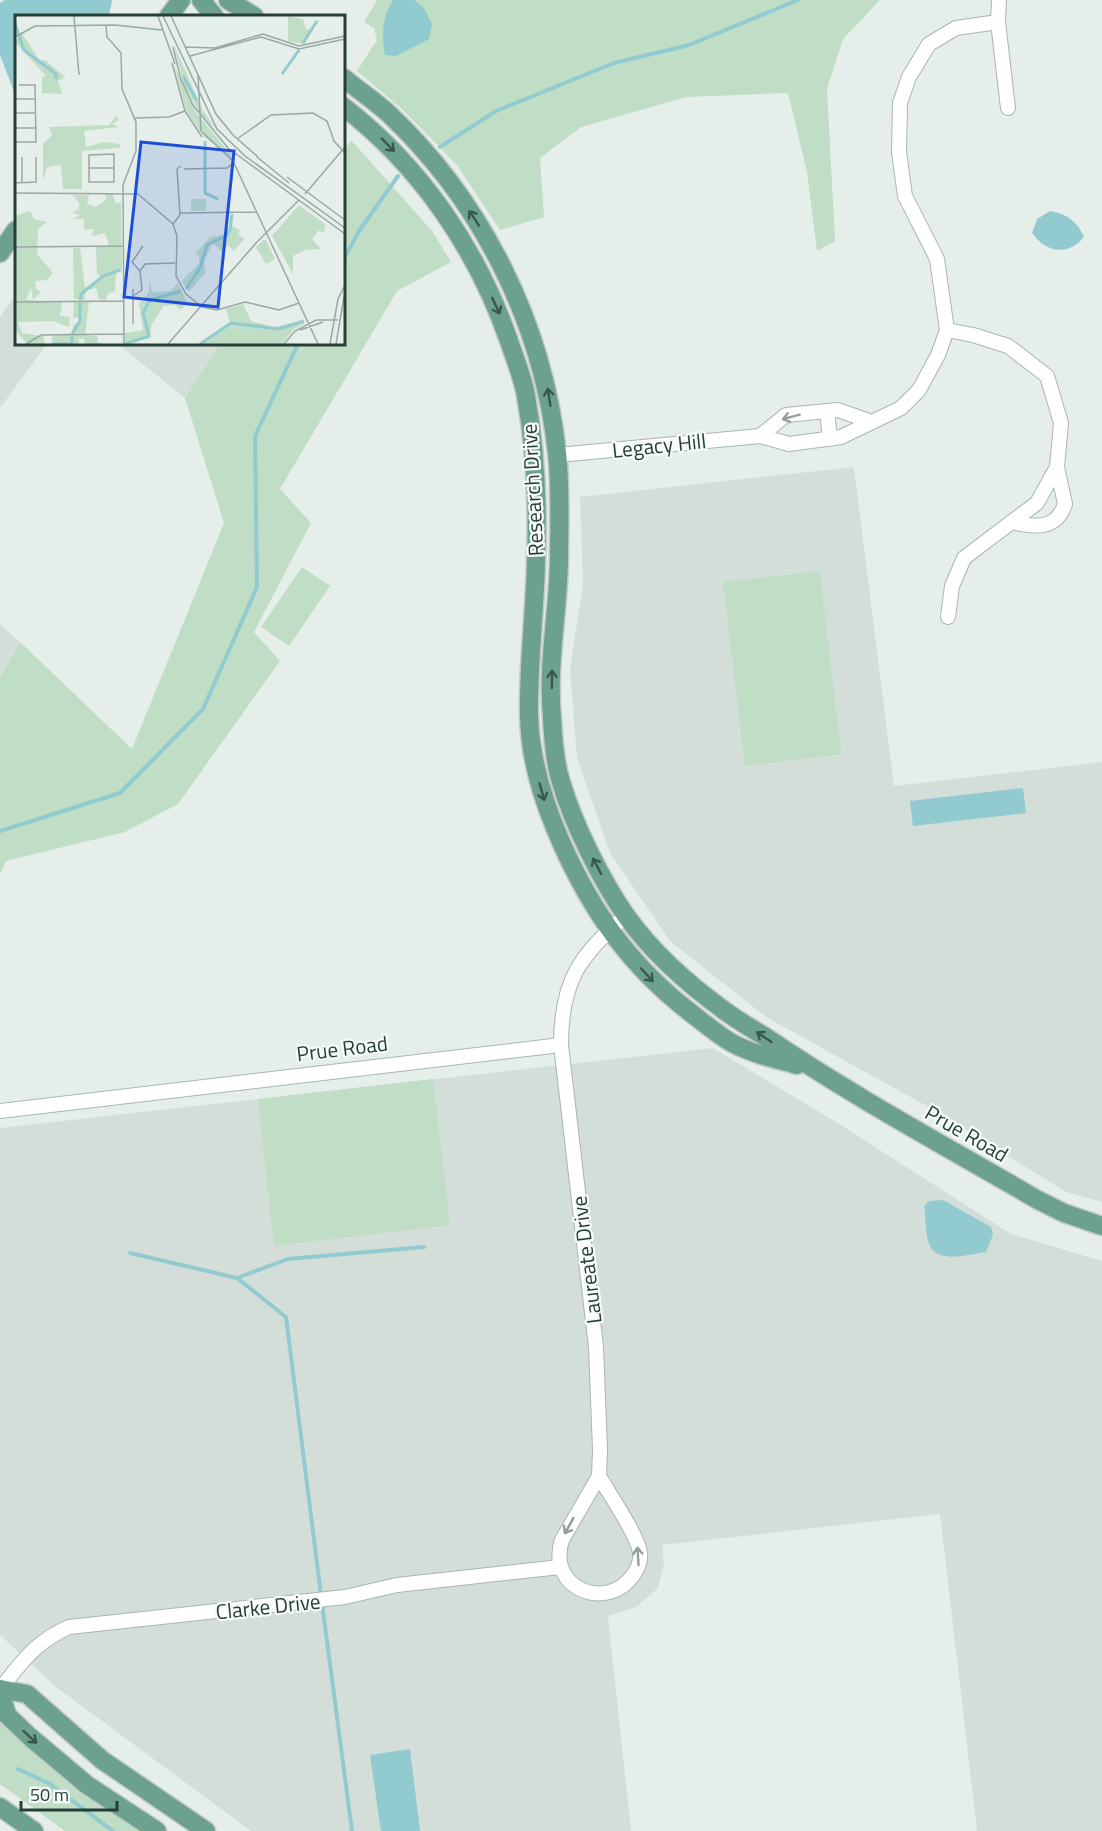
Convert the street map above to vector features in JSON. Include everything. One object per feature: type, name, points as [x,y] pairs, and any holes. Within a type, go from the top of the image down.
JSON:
[{"type":"main road","points":[[170,15],[181,0]]},
{"type":"main road","points":[[201,0],[213,15]]},
{"type":"main road","points":[[228,0],[252,15]]},
{"type":"main road","name":"Research Drive","points":[[345,79],[386,111],[426,152],[454,187],[493,247],[521,307],[535,347],[547,388],[558,455],[557,582],[552,651],[551,716],[560,779],[590,853],[626,916]]},
{"type":"main road","name":"Research Drive","points":[[345,107],[371,128],[409,166],[436,200],[473,258],[508,338],[525,393],[535,458],[536,570],[530,650],[529,718],[536,771],[547,809],[573,868],[609,930]]},
{"type":"main road","points":[[0,254],[15,232]]},
{"type":"main road","points":[[508,338],[516,350],[525,376],[541,436],[548,450],[558,455],[546,475],[547,516],[544,555],[536,570]]},
{"type":"main road","points":[[557,582],[545,592],[535,682],[529,693],[537,708],[547,763],[560,779]]},
{"type":"main road","name":"Prue Road","points":[[626,916],[653,948],[700,992],[728,1014],[813,1070],[1038,1200],[1064,1213],[1102,1226]]},
{"type":"main road","name":"Prue Road","points":[[609,930],[650,980],[724,1037],[748,1050],[813,1070]]},
{"type":"main road","points":[[157,1831],[87,1785],[30,1737],[7,1715],[0,1689],[27,1694],[102,1760],[206,1831]]},
{"type":"main road","points":[[0,1807],[34,1831]]},
{"type":"street","points":[[999,0],[998,22],[1008,108]]},
{"type":"street","name":"Legacy Hill","points":[[558,455],[760,436],[789,444],[830,439],[842,437],[901,408],[919,390],[938,355],[947,330],[937,259],[905,196],[899,152],[900,103],[909,77],[929,44],[956,28],[998,22]]},
{"type":"street","points":[[947,330],[1008,346],[1047,375],[1061,423],[1057,467],[1065,504],[1056,520],[1045,525],[1030,526],[1011,522]]},
{"type":"street","points":[[760,436],[786,416],[838,410],[872,422]]},
{"type":"street","points":[[827,411],[830,439]]},
{"type":"street","points":[[948,617],[952,586],[964,558],[1037,503],[1057,467]]},
{"type":"street","points":[[561,1045],[563,1004],[577,967],[594,944],[626,916]]},
{"type":"street","name":"Prue Road","points":[[0,1111],[561,1045]]},
{"type":"street","name":"Laureate Drive","points":[[560,1567],[573,1587],[587,1593],[602,1593],[617,1590],[631,1579],[639,1566],[640,1552],[634,1534],[599,1476],[596,1347],[561,1045]]},
{"type":"street","points":[[560,1567],[559,1549],[562,1540],[599,1476]]},
{"type":"street","name":"Clarke Drive","points":[[0,1689],[38,1645],[50,1635],[69,1627],[333,1599],[397,1585],[560,1567]]},
{"type":"shaded area","points":[[15,295],[15,345],[46,345],[0,408],[0,317]]},
{"type":"shaded area","points":[[119,345],[219,345],[185,398]]},
{"type":"shaded area","points":[[854,467],[894,786],[1102,762],[1102,1202],[1066,1192],[934,1110],[766,1017],[670,941],[610,853],[577,758],[570,669],[583,585],[580,497]]},
{"type":"shaded area","points":[[0,624],[20,642],[0,678]]},
{"type":"shaded area","points":[[713,1048],[833,1120],[1011,1234],[1102,1261],[1102,1831],[977,1831],[940,1514],[662,1545],[664,1563],[658,1588],[636,1607],[608,1616],[631,1831],[251,1831],[56,1687],[0,1635],[0,1128]]},
{"type":"green space","points":[[377,0],[880,0],[843,39],[827,89],[835,241],[817,251],[807,172],[788,93],[686,97],[581,127],[540,158],[544,217],[500,230],[457,165],[402,109],[357,71],[377,40],[374,28],[364,22]]},
{"type":"green space","points":[[351,140],[432,231],[451,262],[397,291],[280,489],[311,523],[254,632],[280,661],[178,804],[125,832],[6,861],[0,874],[0,678],[20,642],[132,749],[224,523],[185,398],[219,345],[345,345],[345,149]]},
{"type":"green space","points":[[302,567],[330,586],[289,646],[261,627]]},
{"type":"green space","points":[[820,571],[841,754],[745,766],[723,582]]},
{"type":"green space","points":[[433,1079],[450,1225],[274,1246],[258,1099]]},
{"type":"green space","points":[[0,1723],[3,1723],[43,1761],[144,1831],[65,1831],[0,1784]]},
{"type":"water","points":[[5,0],[112,1],[109,15],[15,15],[15,94],[0,55],[0,3]]},
{"type":"water","points":[[393,0],[414,0],[424,8],[432,24],[429,39],[396,56],[385,55],[383,40],[383,26]]},
{"type":"water","points":[[1050,211],[1071,219],[1084,237],[1064,250],[1050,248],[1043,244],[1032,233],[1037,219]]},
{"type":"water","points":[[1023,788],[1026,813],[913,826],[910,801]]},
{"type":"water","points":[[943,1200],[991,1227],[993,1235],[986,1252],[954,1257],[939,1254],[933,1250],[928,1240],[924,1206],[929,1201]]},
{"type":"water","points":[[410,1749],[420,1831],[381,1831],[370,1755]]},
{"type":"waterway","points":[[440,147],[496,111],[614,63],[689,45],[798,0]]},
{"type":"waterway","points":[[345,257],[359,231],[398,176]]},
{"type":"waterway","points":[[0,831],[120,793],[203,709],[257,587],[255,436],[298,345]]},
{"type":"waterway","points":[[237,1278],[288,1259],[424,1247]]},
{"type":"waterway","points":[[130,1253],[237,1278],[286,1317],[321,1595]]},
{"type":"waterway","points":[[322,1603],[352,1831]]},
{"type":"waterway","points":[[18,1769],[50,1784],[113,1831]]}]
